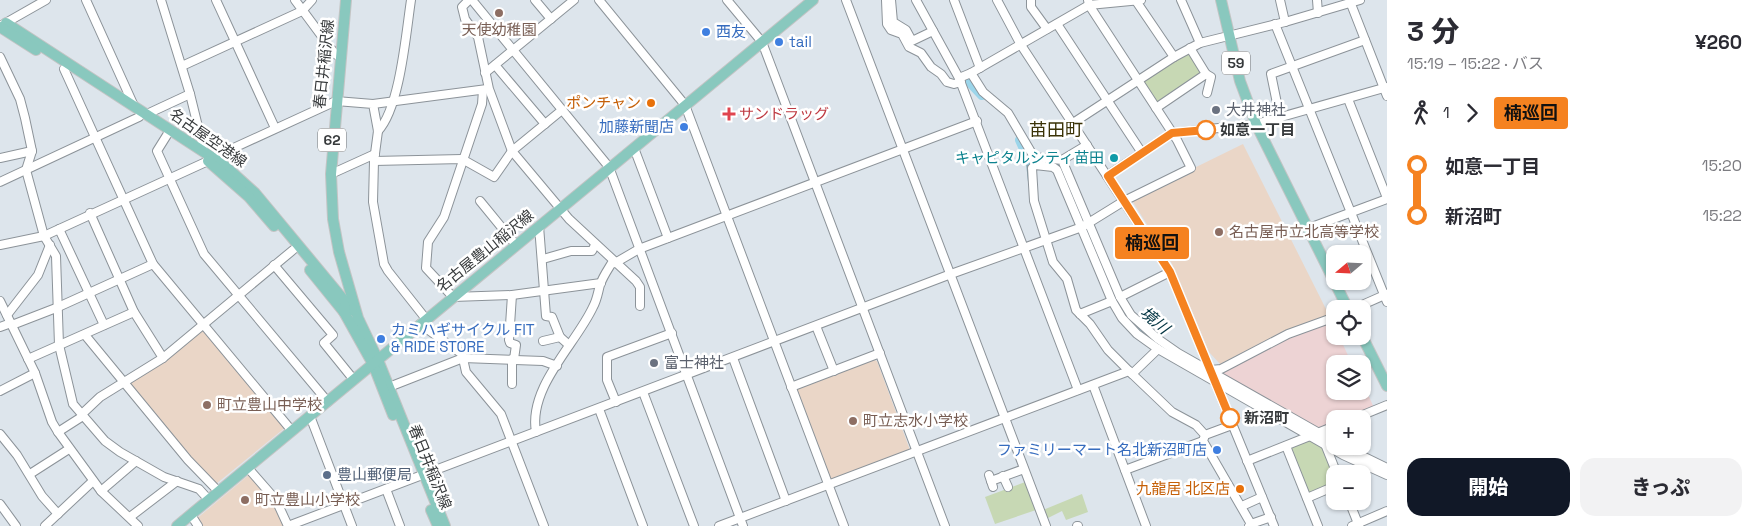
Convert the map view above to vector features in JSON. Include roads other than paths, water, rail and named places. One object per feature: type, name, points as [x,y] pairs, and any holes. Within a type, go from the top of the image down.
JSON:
[{"type":"main road","name":"春日井稲沢線","points":[[346,0],[331,174],[333,219],[345,280],[358,318],[421,476],[445,526]]},
{"type":"main road","name":"名古屋豊山稲沢線","points":[[178,526],[423,321],[813,0]]},
{"type":"main road","name":"59","points":[[1221,0],[1240,81],[1256,124],[1344,300]]},
{"type":"main road","name":"名古屋空港線","points":[[2,26],[64,68],[204,151],[249,197],[293,250],[345,307],[358,318]]},
{"type":"main road","name":"名古屋空港線","points":[[2,26],[134,106],[167,135],[211,159],[255,194],[345,307]]},
{"type":"main road","name":"春日井稲沢線","points":[[345,280],[345,307],[389,387],[438,526]]},
{"type":"main road","points":[[1366,345],[1387,386]]},
{"type":"street","points":[[2,26],[46,0]]},
{"type":"street","points":[[86,0],[134,106]]},
{"type":"street","points":[[161,0],[190,94],[204,151]]},
{"type":"street","points":[[216,0],[275,128]]},
{"type":"street","points":[[295,0],[335,54],[340,56]]},
{"type":"street","points":[[182,66],[302,11],[312,0]]},
{"type":"street","points":[[378,131],[387,122],[393,101],[403,56],[410,0]]},
{"type":"street","points":[[601,283],[512,295],[452,297],[426,268],[428,242],[444,217],[486,89],[478,37],[465,19],[462,7],[471,0],[609,168],[742,522]]},
{"type":"street","points":[[535,0],[551,19]]},
{"type":"street","points":[[485,73],[574,0]]},
{"type":"street","points":[[599,0],[685,105],[844,526]]},
{"type":"street","points":[[727,0],[762,42],[945,526]]},
{"type":"street","points":[[846,0],[1046,526]]},
{"type":"street","points":[[886,0],[887,24],[891,30],[902,34],[909,47],[921,54],[930,67],[942,74],[947,82],[954,84],[1057,24],[1088,2],[1138,1],[1174,57]]},
{"type":"street","points":[[891,0],[893,22],[906,30],[912,41],[933,31]]},
{"type":"street","points":[[916,0],[960,80],[1078,390]]},
{"type":"street","points":[[954,0],[980,68]]},
{"type":"street","points":[[997,0],[1021,45],[1170,272],[1274,526]]},
{"type":"street","points":[[1031,0],[1032,7],[1047,29]]},
{"type":"street","points":[[1181,0],[1200,43]]},
{"type":"street","points":[[1280,0],[1285,22]]},
{"type":"street","points":[[1317,0],[1318,13]]},
{"type":"street","points":[[1073,123],[1174,57],[1200,43],[1285,22],[1360,0]]},
{"type":"street","points":[[248,468],[276,500],[288,526],[687,376],[951,274],[1085,225],[1124,201],[1190,168],[1172,133],[1088,2]]},
{"type":"street","points":[[1108,176],[1172,133],[1256,124],[1386,90],[1350,4]]},
{"type":"street","points":[[1057,24],[1142,153]]},
{"type":"street","points":[[1275,24],[1386,297],[1371,302]]},
{"type":"street","points":[[1280,118],[1271,74],[1365,40]]},
{"type":"street","points":[[1190,48],[1206,74],[1211,77],[1207,93]]},
{"type":"street","points":[[0,57],[20,99],[32,151],[26,170],[44,236],[56,256],[56,308],[59,345],[73,404],[106,441],[136,461],[177,481],[199,489],[209,500]]},
{"type":"street","points":[[496,65],[545,124]]},
{"type":"street","points":[[64,68],[153,264],[292,430]]},
{"type":"street","points":[[971,73],[983,92],[1008,113],[1034,157],[1062,160],[1087,145]]},
{"type":"street","points":[[1156,108],[1206,74]]},
{"type":"street","points":[[0,245],[44,236],[90,213],[336,101],[373,104],[486,89]]},
{"type":"street","points":[[486,89],[512,151],[560,209],[595,245],[636,281],[640,287],[640,306]]},
{"type":"street","points":[[0,182],[190,94]]},
{"type":"street","points":[[1309,228],[1387,199],[1348,99]]},
{"type":"street","points":[[373,104],[378,131],[373,202],[384,264],[423,321],[462,354],[466,372],[502,414],[544,526]]},
{"type":"street","points":[[331,174],[375,157],[462,159],[494,177],[512,151],[562,110]]},
{"type":"street","points":[[536,432],[535,425],[539,401],[548,380],[593,307],[601,283],[614,262],[639,249],[977,121]]},
{"type":"street","points":[[167,135],[158,150],[204,254],[328,402]]},
{"type":"street","points":[[634,148],[668,238]]},
{"type":"street","points":[[0,158],[32,151]]},
{"type":"street","points":[[1062,160],[1085,225],[1122,318],[1137,334],[1158,349],[1326,436]]},
{"type":"street","points":[[1085,225],[1057,170],[1053,167],[1035,165],[1032,168],[1034,201],[1053,262],[1067,279],[1076,310],[1108,350],[1131,373],[1172,412],[1196,425],[1242,506],[1250,525],[1271,517]]},
{"type":"street","points":[[480,201],[516,245]]},
{"type":"street","points":[[90,213],[134,312],[163,358]]},
{"type":"street","points":[[539,226],[546,291],[546,316],[552,317],[560,337],[569,345]]},
{"type":"street","points":[[59,229],[104,325]]},
{"type":"street","points":[[7,314],[38,275],[50,245]]},
{"type":"street","points":[[543,259],[571,251],[592,250],[595,245]]},
{"type":"street","points":[[58,432],[83,415],[100,397],[163,358],[293,250]]},
{"type":"street","points":[[0,327],[56,308],[153,264]]},
{"type":"street","points":[[274,265],[333,335],[324,343],[354,380]]},
{"type":"street","points":[[1080,314],[1116,299],[1170,272]]},
{"type":"street","points":[[636,281],[649,276]]},
{"type":"street","points":[[512,295],[509,340],[510,343],[516,345],[513,359],[512,384]]},
{"type":"street","points":[[1116,299],[1158,339],[1212,376],[1309,436],[1326,444]]},
{"type":"street","points":[[0,302],[35,373],[52,422],[58,432],[101,491],[138,526]]},
{"type":"street","points":[[28,359],[134,312]]},
{"type":"street","points":[[1212,376],[1288,334],[1326,320]]},
{"type":"street","points":[[816,326],[834,371]]},
{"type":"street","points":[[616,402],[608,380],[607,357],[672,333]]},
{"type":"street","points":[[85,335],[188,460],[218,492]]},
{"type":"street","points":[[543,341],[560,337]]},
{"type":"street","points":[[719,526],[742,522],[786,500],[1078,390],[1131,373],[1158,349]]},
{"type":"street","points":[[791,387],[880,353]]},
{"type":"street","points":[[389,387],[463,358],[543,361],[557,366]]},
{"type":"street","points":[[733,358],[786,500]]},
{"type":"street","points":[[0,391],[35,373]]},
{"type":"street","points":[[1093,385],[1146,526]]},
{"type":"street","points":[[643,392],[694,526]]},
{"type":"street","points":[[1371,412],[1387,405]]},
{"type":"street","points":[[599,409],[643,526]]},
{"type":"street","points":[[310,416],[352,526]]},
{"type":"street","points":[[1125,470],[1232,425]]},
{"type":"street","points":[[1247,461],[1326,429]]},
{"type":"street","points":[[0,434],[30,474],[42,496],[58,514]]},
{"type":"street","points":[[1286,446],[1318,526]]},
{"type":"street","points":[[30,474],[69,449]]},
{"type":"street","points":[[1345,455],[1366,467],[1387,475]]},
{"type":"street","points":[[1360,455],[1387,468]]},
{"type":"street","points":[[101,491],[136,461]]},
{"type":"street","points":[[991,481],[1004,474],[1024,469]]},
{"type":"street","points":[[1004,474],[1008,487]]},
{"type":"street","points":[[45,526],[93,481]]},
{"type":"street","points":[[130,517],[177,481]]},
{"type":"street","points":[[386,489],[400,526]]},
{"type":"street","points":[[1307,498],[1326,490]]},
{"type":"street","points":[[1242,506],[1262,497]]},
{"type":"street","points":[[0,506],[16,526]]},
{"type":"street","points":[[1352,510],[1356,525],[1387,511]]},
{"type":"street","points":[[191,515],[198,526]]},
{"type":"waterway","points":[[968,80],[982,95]]},
{"type":"waterway","name":"境川","points":[[1020,140],[1029,160],[1058,164],[1120,307],[1149,338],[1176,355]]},
{"type":"waterway","points":[[1029,160],[1027,163],[1029,182]]},
{"type":"waterway","points":[[1030,189],[1030,199]]},
{"type":"place","name":"天使幼稚園","points":[[499,13]]},
{"type":"place","name":"西友","points":[[706,32]]},
{"type":"place","name":"tail","points":[[779,42]]},
{"type":"place","name":"ポンチャン","points":[[651,103]]},
{"type":"place","name":"大井神社","points":[[1216,110]]},
{"type":"place","name":"サンドラッグ","points":[[729,114]]},
{"type":"place","name":"加藤新聞店","points":[[684,127]]},
{"type":"place","name":"如意一丁目","points":[[1206,130]]},
{"type":"place","name":"キャピタルシティ苗田","points":[[1114,158]]},
{"type":"place","name":"名古屋市立北高等学校","points":[[1219,232]]},
{"type":"place","name":"カミハギサイクル FIT & RIDE STORE","points":[[381,339]]},
{"type":"place","name":"富士神社","points":[[654,363]]},
{"type":"place","name":"町立豊山中学校","points":[[207,405]]},
{"type":"place","name":"新沼町","points":[[1230,418]]},
{"type":"place","name":"町立志水小学校","points":[[853,421]]},
{"type":"place","name":"ファミリーマート名北新沼町店","points":[[1217,450]]},
{"type":"place","name":"豊山郵便局","points":[[327,475]]},
{"type":"place","name":"九龍居 北区店","points":[[1240,489]]},
{"type":"place","name":"町立豊山小学校","points":[[245,500]]},
{"type":"district","name":"苗田町","points":[[1056,130]]}]
